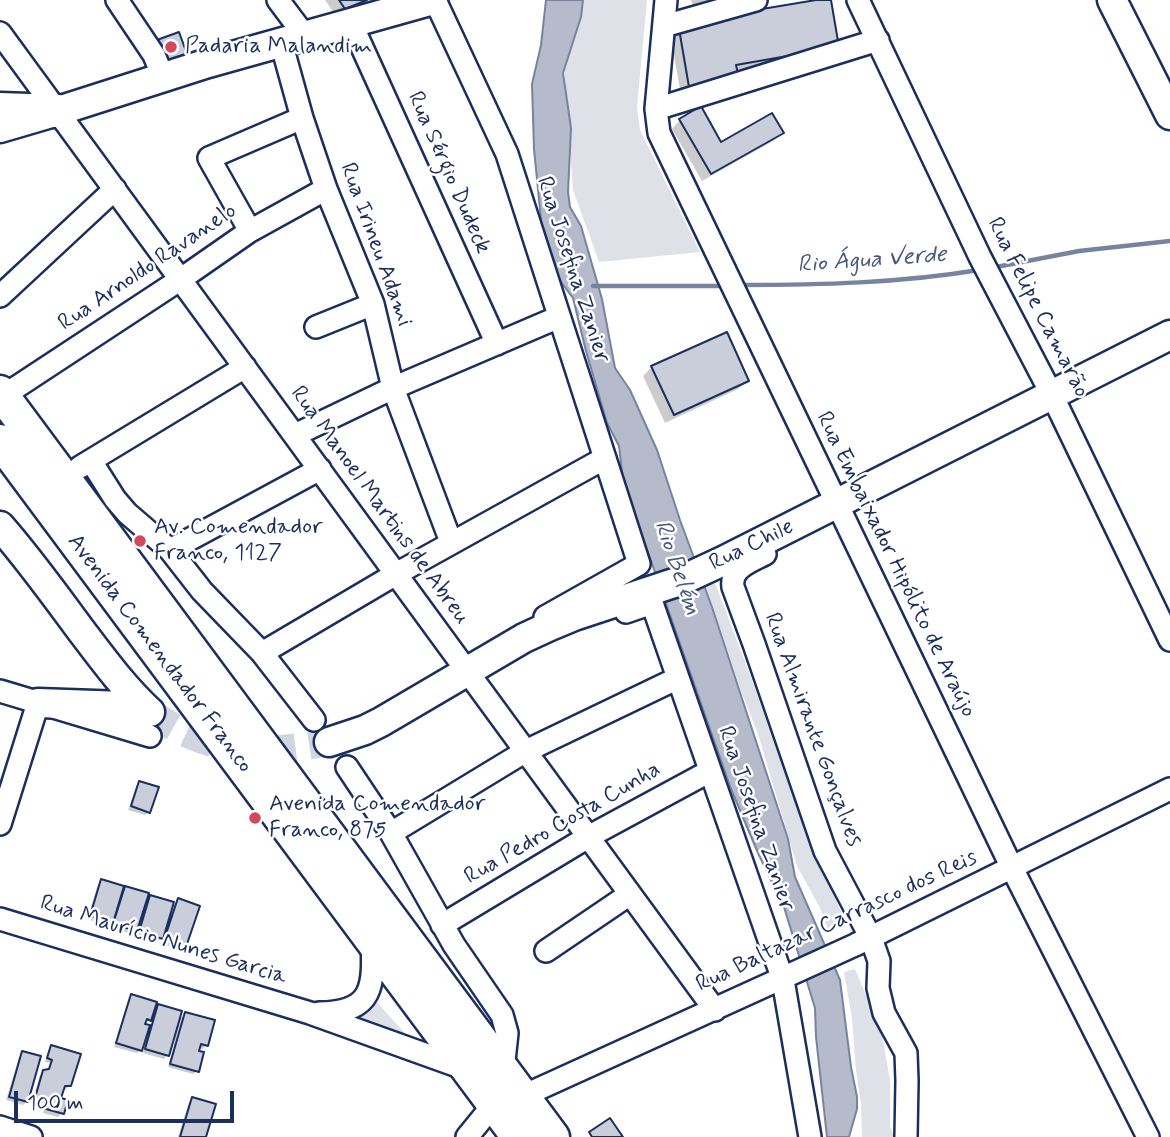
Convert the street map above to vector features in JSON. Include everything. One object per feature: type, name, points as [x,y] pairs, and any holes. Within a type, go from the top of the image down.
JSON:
[{"type":"highway","points":[[0,109],[58,111]]},
{"type":"highway","name":"Avenida Comendador Franco","points":[[1,394],[63,477],[104,507],[503,1070],[518,1137]]},
{"type":"highway","name":"Avenida Comendador Franco","points":[[0,441],[468,1070],[553,1137]]},
{"type":"highway","points":[[0,464],[33,485]]},
{"type":"main road","points":[[0,128],[163,77],[434,0]]},
{"type":"main road","points":[[1112,0],[1170,115]]},
{"type":"main road","name":"Rua Chile","points":[[322,731],[365,730],[524,638],[573,616],[680,581],[839,510],[1052,395],[1170,335]]},
{"type":"main road","points":[[0,526],[133,696],[150,724],[124,706],[38,703]]},
{"type":"main road","points":[[38,703],[86,697],[94,691],[99,681],[98,653]]},
{"type":"street","points":[[117,0],[154,55],[163,77]]},
{"type":"street","points":[[278,0],[293,39]]},
{"type":"street","name":"Rua Josefina Zanier","points":[[434,0],[507,154],[639,564],[547,615],[524,638]]},
{"type":"street","name":"Rua Embaixador Hipólito de Araújo","points":[[666,0],[656,109],[659,133],[1012,868],[1148,1137]]},
{"type":"street","points":[[664,26],[756,0]]},
{"type":"street","name":"Rua Felipe Camarão","points":[[858,0],[980,257],[1052,395],[1170,640]]},
{"type":"street","name":"Rua Sérgio Dudeck","points":[[351,23],[497,344]]},
{"type":"street","name":"Rua Manoel Martins de Abreu","points":[[0,33],[715,1010]]},
{"type":"street","name":"Rua Irineu Adami","points":[[293,39],[302,118],[326,189],[373,304],[393,388],[451,542]]},
{"type":"street","points":[[656,109],[878,40]]},
{"type":"street","points":[[250,231],[209,158],[302,118]]},
{"type":"street","points":[[0,296],[115,189]]},
{"type":"street","name":"Rua Arnoldo Ravanelo","points":[[1,394],[181,279],[250,231],[326,189]]},
{"type":"street","points":[[316,327],[373,304]]},
{"type":"street","points":[[295,435],[393,388],[559,317]]},
{"type":"street","points":[[63,477],[245,367]]},
{"type":"street","points":[[262,653],[451,542],[605,458]]},
{"type":"street","name":"Avenida Comendador Franco","points":[[91,461],[104,507],[127,513],[170,550],[202,592],[262,653],[322,731]]},
{"type":"street","points":[[170,550],[320,469]]},
{"type":"street","name":"Rua Almirante Gonçalves","points":[[839,510],[743,566],[736,571],[732,579],[825,851],[863,942],[879,961],[878,988],[884,1013],[906,1053],[906,1137]]},
{"type":"street","name":"Rua Josefina Zanier","points":[[524,638],[556,636],[652,603],[710,771],[787,978],[810,1137]]},
{"type":"street","points":[[391,832],[526,751],[678,678]]},
{"type":"street","points":[[0,691],[38,703],[0,824]]},
{"type":"street","points":[[346,767],[391,832],[461,957],[502,1015],[508,1033],[503,1070]]},
{"type":"street","name":"Rua Pedro Costa Cunha","points":[[443,925],[588,837],[710,771]]},
{"type":"street","name":"Rua Baltazar Carrasco dos Reis","points":[[508,1100],[787,978],[1170,789]]},
{"type":"street","points":[[546,951],[630,894]]},
{"type":"street","name":"Rua Maurício Nunes Garcia","points":[[0,919],[310,1013],[468,1070]]},
{"type":"street","name":"Rua Maurício Nunes Garcia","points":[[310,1013],[340,1012],[350,1009],[365,997],[372,982],[372,940]]},
{"type":"street","points":[[467,1137],[508,1100]]},
{"type":"street","points":[[0,1127],[31,1137]]},
{"type":"shaded area","points":[[567,0],[647,0],[637,107],[640,130],[700,252],[599,262],[573,190],[563,48]]},
{"type":"shaded area","points":[[715,583],[812,847],[845,921],[828,930],[820,908],[797,866],[758,734],[706,586]]},
{"type":"shaded area","points":[[855,969],[881,1030],[890,1080],[890,1127],[895,1137],[862,1137],[852,1018],[844,972]]},
{"type":"shaded area","points":[[375,1000],[410,1039],[346,1023]]},
{"type":"water","name":"Rio Belém","points":[[546,0],[583,0],[581,17],[563,73],[571,128],[568,192],[570,207],[581,226],[602,299],[615,368],[630,390],[657,450],[788,839],[795,877],[840,980],[857,1097],[857,1109],[849,1137],[827,1137],[815,1008],[784,907],[731,789],[624,489],[619,446],[607,423],[573,298],[558,278],[544,250],[534,149],[532,84],[541,45]]},
{"type":"building","points":[[339,0],[367,0],[345,9]]},
{"type":"building","points":[[816,0],[831,0],[839,47],[736,65],[739,79],[689,87],[678,23]]},
{"type":"building","name":"Padaria Malandim","points":[[179,32],[187,54],[168,61],[164,59],[154,41]]},
{"type":"building","points":[[701,106],[721,142],[772,113],[784,133],[711,174],[679,119]]},
{"type":"building","points":[[727,332],[749,381],[674,415],[651,366]]},
{"type":"building","points":[[139,781],[159,787],[150,813],[131,806]]},
{"type":"building","points":[[101,879],[124,886],[113,923],[90,916]]},
{"type":"building","points":[[125,886],[149,893],[137,931],[113,924]]},
{"type":"building","points":[[150,895],[174,902],[163,939],[139,932]]},
{"type":"building","points":[[178,898],[200,906],[186,947],[164,940]]},
{"type":"building","points":[[131,994],[157,1002],[151,1021],[147,1019],[145,1024],[150,1025],[142,1051],[116,1043]]},
{"type":"building","points":[[158,1004],[182,1011],[169,1056],[145,1049]]},
{"type":"building","points":[[185,1012],[215,1020],[208,1046],[201,1044],[199,1051],[204,1052],[199,1072],[170,1064]]},
{"type":"building","points":[[51,1045],[81,1054],[71,1086],[65,1086],[61,1098],[68,1100],[64,1114],[46,1109],[48,1102],[35,1098],[43,1070],[49,1069],[52,1060],[47,1058]]},
{"type":"building","points":[[22,1051],[41,1056],[28,1102],[9,1097]]},
{"type":"building","points":[[192,1097],[216,1104],[206,1137],[180,1137]]},
{"type":"building","points":[[610,1118],[623,1137],[592,1137],[589,1132]]},
{"type":"waterway","name":"Rio Água Verde","points":[[991,268],[1079,251],[1170,241]]},
{"type":"waterway","name":"Rio Água Verde","points":[[740,285],[860,282],[979,270]]},
{"type":"waterway","name":"Rio Água Verde","points":[[593,286],[724,286]]},
{"type":"tunnel","points":[[150,712],[193,737],[236,748],[280,749],[329,742]]},
{"type":"place","name":"Padaria Malandim","points":[[171,47]]},
{"type":"place","name":"Av. Comendador Franco, 1127","points":[[140,541]]},
{"type":"place","name":"Avenida Comendador Franco, 875","points":[[255,818]]}]
